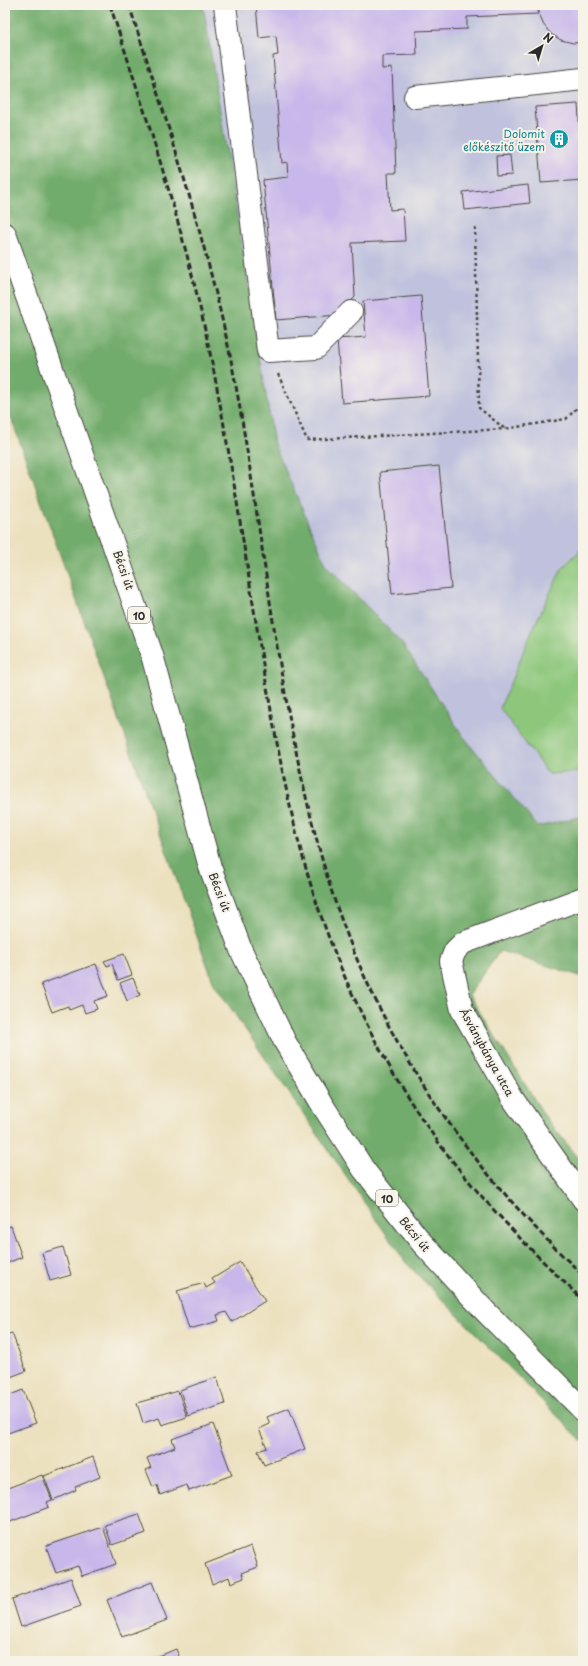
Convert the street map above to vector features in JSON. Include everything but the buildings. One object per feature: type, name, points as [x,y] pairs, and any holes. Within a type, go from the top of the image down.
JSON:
[{"type":"main road","points":[[225,5],[268,351],[316,348],[351,312]]},
{"type":"main road","points":[[415,97],[583,79]]},
{"type":"main road","name":"10","points":[[5,234],[14,288]]},
{"type":"main road","name":"Bécsi út","points":[[14,288],[152,655],[210,866],[241,950],[285,1042],[323,1106],[364,1170],[422,1243],[485,1311],[583,1410]]},
{"type":"main road","name":"Ásványbánya utca","points":[[583,898],[463,943],[455,951],[451,961],[462,1010],[513,1099],[583,1199]]},
{"type":"path","points":[[476,227],[479,408],[505,429]]},
{"type":"path","points":[[268,351],[307,440],[505,429],[566,419],[583,402]]},
{"type":"shaded area","points":[[203,5],[583,5],[583,816],[538,827],[463,736],[401,642],[326,564],[274,444]]},
{"type":"green space","points":[[5,5],[203,5],[274,444],[326,564],[401,642],[463,736],[538,827],[583,816],[583,977],[500,951],[469,995],[548,1121],[583,1163],[583,1442],[406,1263],[214,984],[5,401]]},
{"type":"green space","points":[[583,547],[583,772],[548,774],[500,708],[531,633],[562,568]]},
{"type":"railway","points":[[110,5],[166,180],[179,224],[201,313],[227,441],[261,651],[284,780],[316,903],[345,977],[362,1014],[380,1050],[421,1118],[476,1190],[528,1246],[583,1300]]},
{"type":"railway","points":[[129,5],[184,176],[219,306],[241,414],[292,733],[322,859],[341,919],[365,977],[392,1032],[424,1085],[459,1136],[497,1185],[539,1231],[583,1275]]},
{"type":"place","name":"Dolomit előkészitő üzem","points":[[559,139]]}]
